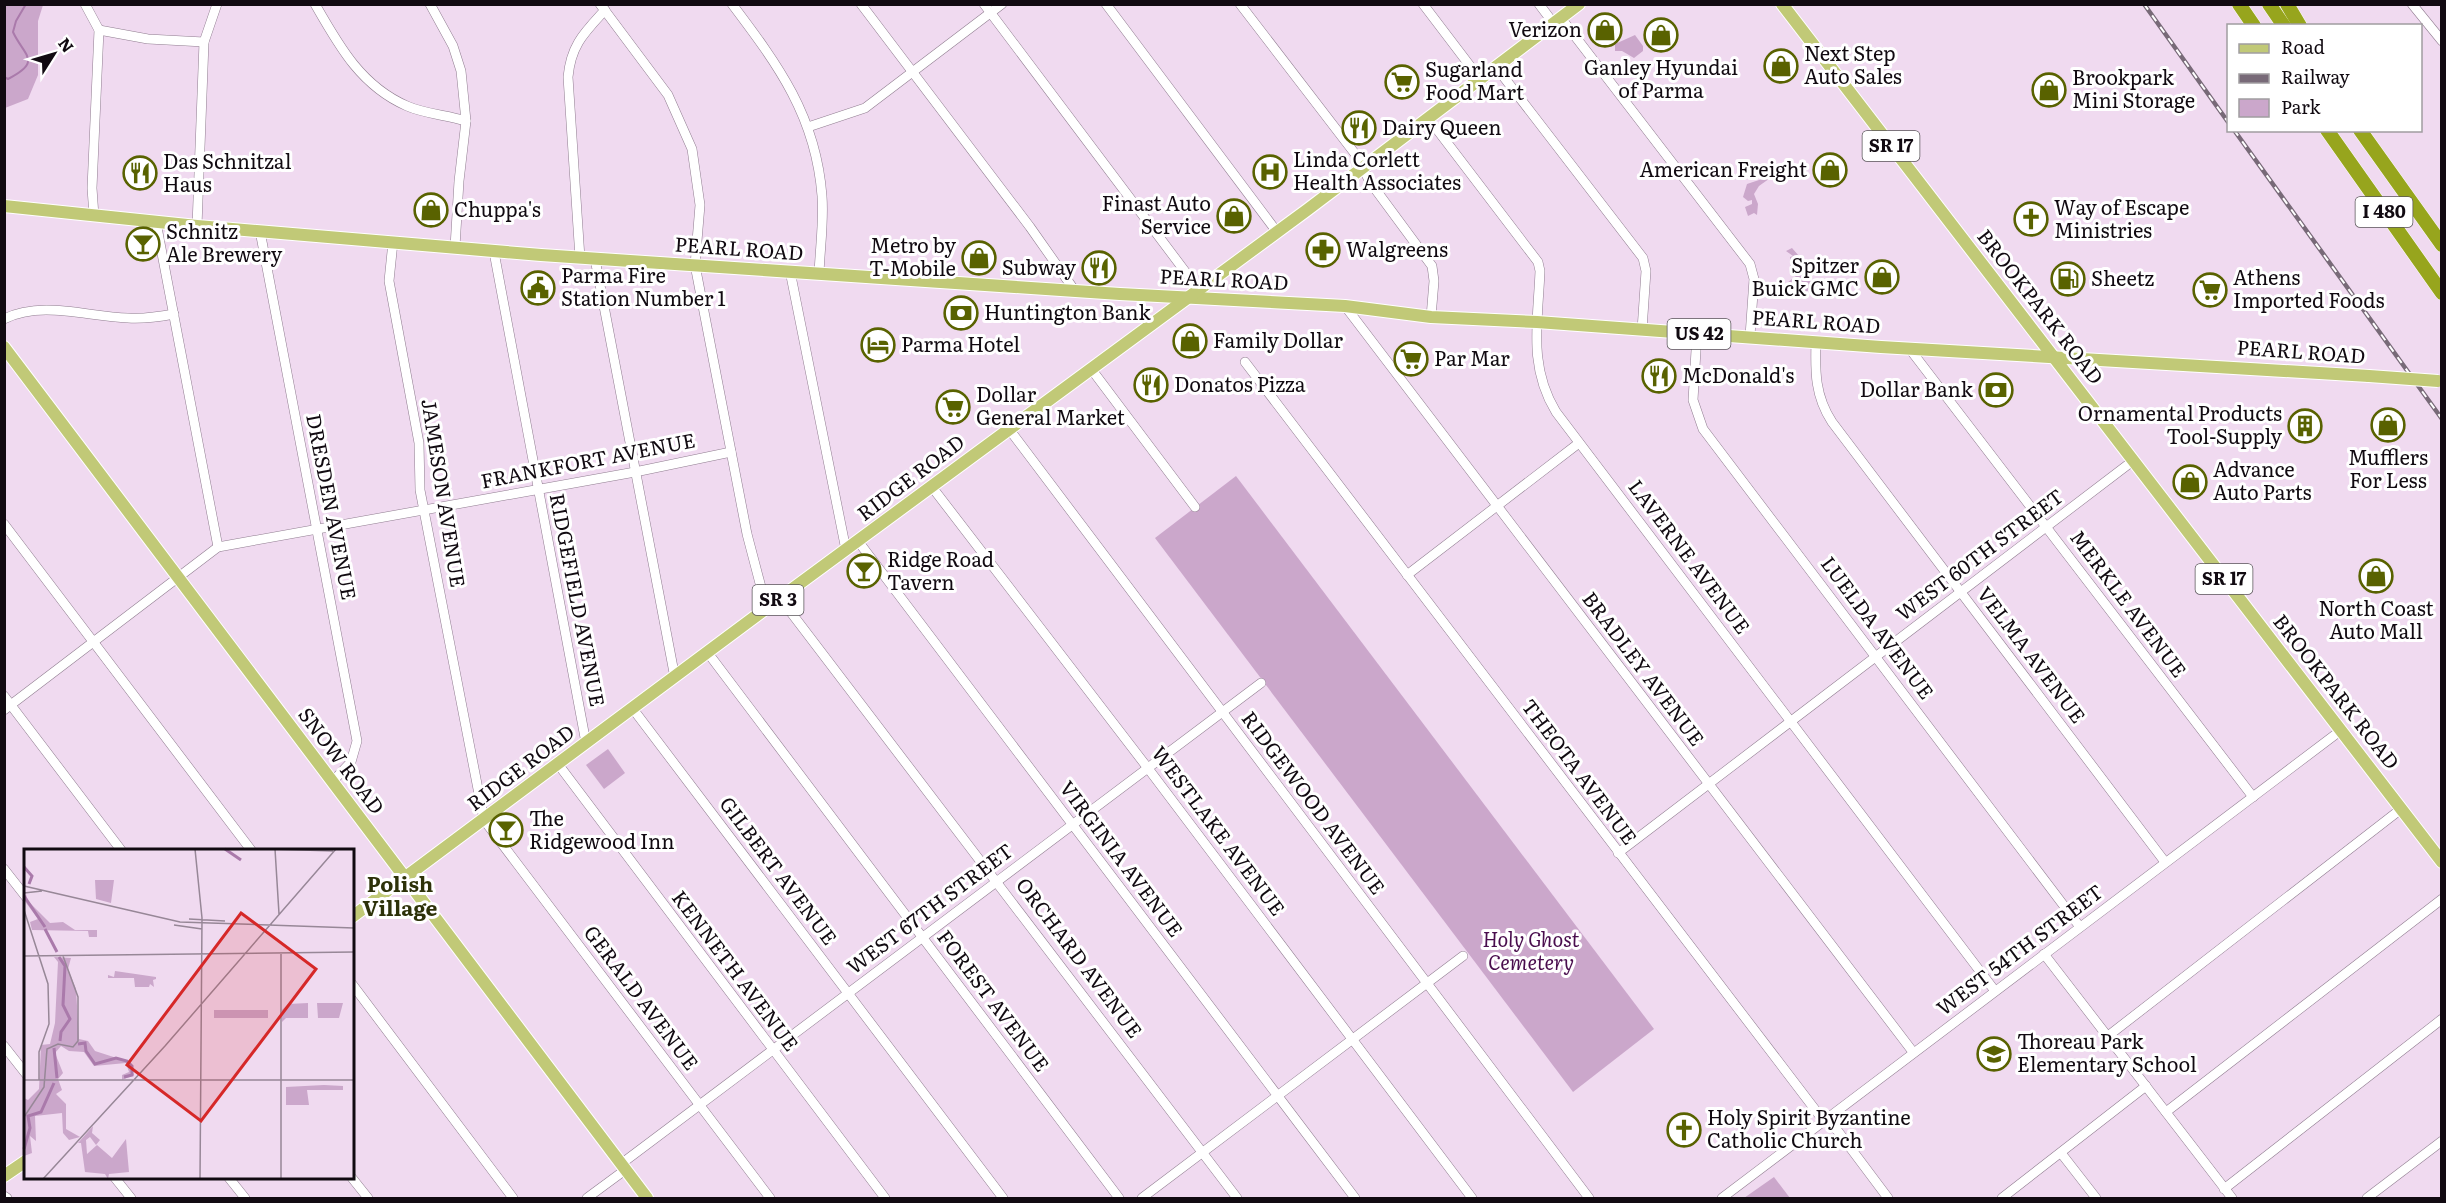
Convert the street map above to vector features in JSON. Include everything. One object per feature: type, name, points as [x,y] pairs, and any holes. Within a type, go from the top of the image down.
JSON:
[{"type":"highway","points":[[2239,4],[2253,24]]},
{"type":"highway","points":[[2269,4],[2283,24]]},
{"type":"highway","points":[[2287,4],[2299,24]]},
{"type":"highway","name":"I 480","points":[[2328,132],[2442,293]]},
{"type":"highway","name":"I 480","points":[[2361,132],[2442,245]]},
{"type":"highway","points":[[2369,132],[2409,200]]},
{"type":"main road","name":"RIDGE ROAD","points":[[354,916],[767,610],[780,598],[1092,370],[1429,119],[1579,4]]},
{"type":"main road","name":"BROOKPARK ROAD","points":[[1782,4],[2442,862]]},
{"type":"main road","name":"PEARL ROAD","points":[[4,206],[197,226],[494,252],[1075,291],[1194,294],[1345,306],[1431,317],[1537,321],[1697,334],[2442,382]]},
{"type":"main road","name":"SNOW ROAD","points":[[4,347],[646,1198]]},
{"type":"main road","points":[[4,1176],[24,1162]]},
{"type":"street","points":[[85,4],[99,30],[92,188],[94,216]]},
{"type":"street","points":[[197,226],[204,42],[217,4]]},
{"type":"street","points":[[315,4],[339,46],[357,70],[378,90],[408,107],[466,121]]},
{"type":"street","points":[[430,4],[453,46],[461,71],[466,121],[455,247]]},
{"type":"street","points":[[732,4],[777,64],[794,92],[808,127],[817,161],[822,197],[819,273]]},
{"type":"street","points":[[861,4],[1030,226],[1075,291]]},
{"type":"street","points":[[984,4],[1194,294]]},
{"type":"street","points":[[808,127],[865,108],[1002,4]]},
{"type":"street","points":[[1106,4],[1277,232]]},
{"type":"street","points":[[1240,4],[1356,155],[1370,182],[1432,266],[1434,282],[1431,317]]},
{"type":"street","points":[[1422,4],[1480,80]]},
{"type":"street","points":[[1539,4],[1557,21],[1750,264],[1754,279],[1750,336]]},
{"type":"street","points":[[2412,4],[2442,41]]},
{"type":"street","points":[[580,258],[568,77],[570,61],[576,44],[602,7],[668,95],[692,149],[700,205],[695,265],[747,534],[767,610]]},
{"type":"street","points":[[99,30],[148,39],[204,42]]},
{"type":"street","points":[[1496,67],[1643,258],[1646,271],[1642,330]]},
{"type":"street","name":"LAVERNE AVENUE","points":[[1429,119],[1536,260],[1540,271],[1537,321],[1538,363],[1542,384],[1556,412],[1995,991]]},
{"type":"street","points":[[156,222],[218,547]]},
{"type":"street","name":"DRESDEN AVENUE","points":[[261,231],[357,741],[351,762],[332,782]]},
{"type":"street","name":"JAMESON AVENUE","points":[[393,242],[389,281],[419,443],[420,490],[484,820]]},
{"type":"street","name":"RIDGEFIELD AVENUE","points":[[494,252],[586,743]]},
{"type":"street","points":[[595,259],[675,678]]},
{"type":"street","points":[[790,271],[846,550]]},
{"type":"street","name":"BRADLEY AVENUE","points":[[1345,306],[1914,1052]]},
{"type":"street","points":[[4,319],[19,312],[36,310],[128,318],[149,318],[174,314]]},
{"type":"street","name":"LUELDA AVENUE","points":[[1697,334],[1693,400],[1701,426],[2080,927]]},
{"type":"street","name":"VELMA AVENUE","points":[[1816,342],[1816,386],[1824,410],[2165,862]]},
{"type":"street","name":"MERKLE AVENUE","points":[[1909,348],[2253,797]]},
{"type":"street","name":"THEOTA AVENUE","points":[[1245,362],[1823,1120],[1837,1130],[1888,1198]]},
{"type":"street","points":[[1092,370],[1195,507]]},
{"type":"street","name":"RIDGEWOOD AVENUE","points":[[1009,429],[1589,1198]]},
{"type":"street","points":[[1407,575],[1579,443]]},
{"type":"street","name":"FRANKFORT AVENUE","points":[[8,707],[218,547],[635,472],[731,452]]},
{"type":"street","name":"WEST 60TH STREET","points":[[1618,853],[2134,460]]},
{"type":"street","name":"WESTLAKE AVENUE","points":[[932,487],[1473,1198]]},
{"type":"street","points":[[4,524],[250,849]]},
{"type":"street","name":"VIRGINIA AVENUE","points":[[858,541],[1355,1198]]},
{"type":"street","name":"ORCHARD AVENUE","points":[[780,598],[1238,1198]]},
{"type":"street","name":"FOREST AVENUE","points":[[708,653],[1119,1198]]},
{"type":"street","name":"WEST 67TH STREET","points":[[587,1198],[700,1105],[1261,683]]},
{"type":"street","points":[[4,696],[8,707],[120,849]]},
{"type":"street","name":"GILBERT AVENUE","points":[[633,709],[1003,1198]]},
{"type":"street","name":"WEST 54TH STREET","points":[[1722,1198],[2340,731]]},
{"type":"street","name":"KENNETH AVENUE","points":[[558,764],[885,1198]]},
{"type":"street","points":[[2108,1036],[2401,809]]},
{"type":"street","name":"GERALD AVENUE","points":[[484,820],[770,1198]]},
{"type":"street","points":[[4,869],[24,894]]},
{"type":"street","points":[[2166,1112],[2442,899]]},
{"type":"street","points":[[2044,954],[2232,1198]]},
{"type":"street","points":[[1142,1198],[1463,956]]},
{"type":"street","points":[[354,987],[513,1198]]},
{"type":"street","points":[[2224,1189],[2442,1019]]},
{"type":"street","points":[[4,1046],[24,1071]]},
{"type":"street","points":[[2002,1198],[2146,1086]]},
{"type":"street","points":[[2367,1198],[2442,1141]]},
{"type":"street","points":[[2061,1153],[2096,1198]]},
{"type":"street","points":[[116,1179],[131,1198]]},
{"type":"street","points":[[230,1179],[245,1198]]},
{"type":"street","points":[[353,1179],[368,1198]]},
{"type":"green space","points":[[5,4],[43,5],[38,21],[38,75],[28,99],[5,108]]},
{"type":"green space","points":[[1635,35],[1643,46],[1643,51],[1634,58],[1622,51],[1615,51],[1615,44]]},
{"type":"green space","points":[[1784,163],[1784,168],[1759,186],[1754,194],[1758,204],[1757,215],[1754,213],[1748,216],[1745,207],[1752,204],[1752,200],[1748,201],[1743,197],[1747,184],[1762,179],[1766,171]]},
{"type":"green space","points":[[1792,248],[1805,263],[1802,267],[1812,283],[1807,292],[1797,293],[1787,283],[1797,273],[1791,271],[1790,257],[1793,256],[1786,251]]},
{"type":"green space","name":"Holy Ghost Cemetery","points":[[1236,476],[1654,1029],[1573,1092],[1155,538]]},
{"type":"green space","points":[[608,749],[625,773],[604,789],[586,765]]},
{"type":"green space","points":[[1774,1177],[1790,1198],[1744,1198]]},
{"type":"waterway","points":[[4,77],[8,79],[19,73],[28,63],[28,58],[13,32],[16,21],[26,4]]},
{"type":"railway","points":[[2144,4],[2227,121]]},
{"type":"railway","points":[[2235,132],[2442,419]]},
{"type":"place","name":"Verizon","points":[[1605,30]]},
{"type":"place","name":"Ganley Hyundai of Parma","points":[[1661,35]]},
{"type":"place","name":"Next Step Auto Sales","points":[[1781,66]]},
{"type":"place","name":"Sugarland Food Mart","points":[[1402,82]]},
{"type":"place","name":"Brookpark Mini Storage","points":[[2049,90]]},
{"type":"place","name":"Dairy Queen","points":[[1359,128]]},
{"type":"place","name":"American Freight","points":[[1830,170]]},
{"type":"place","name":"Linda Corlett Health Associates","points":[[1270,172]]},
{"type":"place","name":"Das Schnitzal Haus","points":[[140,173]]},
{"type":"place","name":"Chuppa's","points":[[431,210]]},
{"type":"place","name":"Finast Auto Service","points":[[1234,216]]},
{"type":"place","name":"Way of Escape Ministries","points":[[2031,219]]},
{"type":"place","name":"Schnitz Ale Brewery","points":[[143,244]]},
{"type":"place","name":"Walgreens","points":[[1323,250]]},
{"type":"place","name":"Metro by T-Mobile","points":[[979,258]]},
{"type":"place","name":"Subway","points":[[1099,268]]},
{"type":"place","name":"Spitzer Buick GMC","points":[[1882,277]]},
{"type":"place","name":"Sheetz","points":[[2068,279]]},
{"type":"place","name":"Parma Fire Station Number 1","points":[[538,288]]},
{"type":"place","name":"Athens Imported Foods","points":[[2210,290]]},
{"type":"place","name":"Huntington Bank","points":[[961,313]]},
{"type":"place","name":"Family Dollar","points":[[1190,341]]},
{"type":"place","name":"Parma Hotel","points":[[878,345]]},
{"type":"place","name":"Par Mar","points":[[1411,359]]},
{"type":"place","name":"McDonald's","points":[[1659,376]]},
{"type":"place","name":"Donatos Pizza","points":[[1151,385]]},
{"type":"place","name":"Dollar Bank","points":[[1996,390]]},
{"type":"place","name":"Dollar General Market","points":[[953,407]]},
{"type":"place","name":"Mufflers For Less","points":[[2388,425]]},
{"type":"place","name":"Ornamental Products Tool-Supply","points":[[2305,426]]},
{"type":"place","name":"Advance Auto Parts","points":[[2190,482]]},
{"type":"place","name":"Ridge Road Tavern","points":[[864,571]]},
{"type":"place","name":"North Coast Auto Mall","points":[[2376,576]]},
{"type":"place","name":"The Ridgewood Inn","points":[[506,830]]},
{"type":"place","name":"Thoreau Park Elementary School","points":[[1994,1054]]},
{"type":"place","name":"Holy Spirit Byzantine Catholic Church","points":[[1684,1130]]},
{"type":"district","name":"Polish Village","points":[[400,897]]}]
